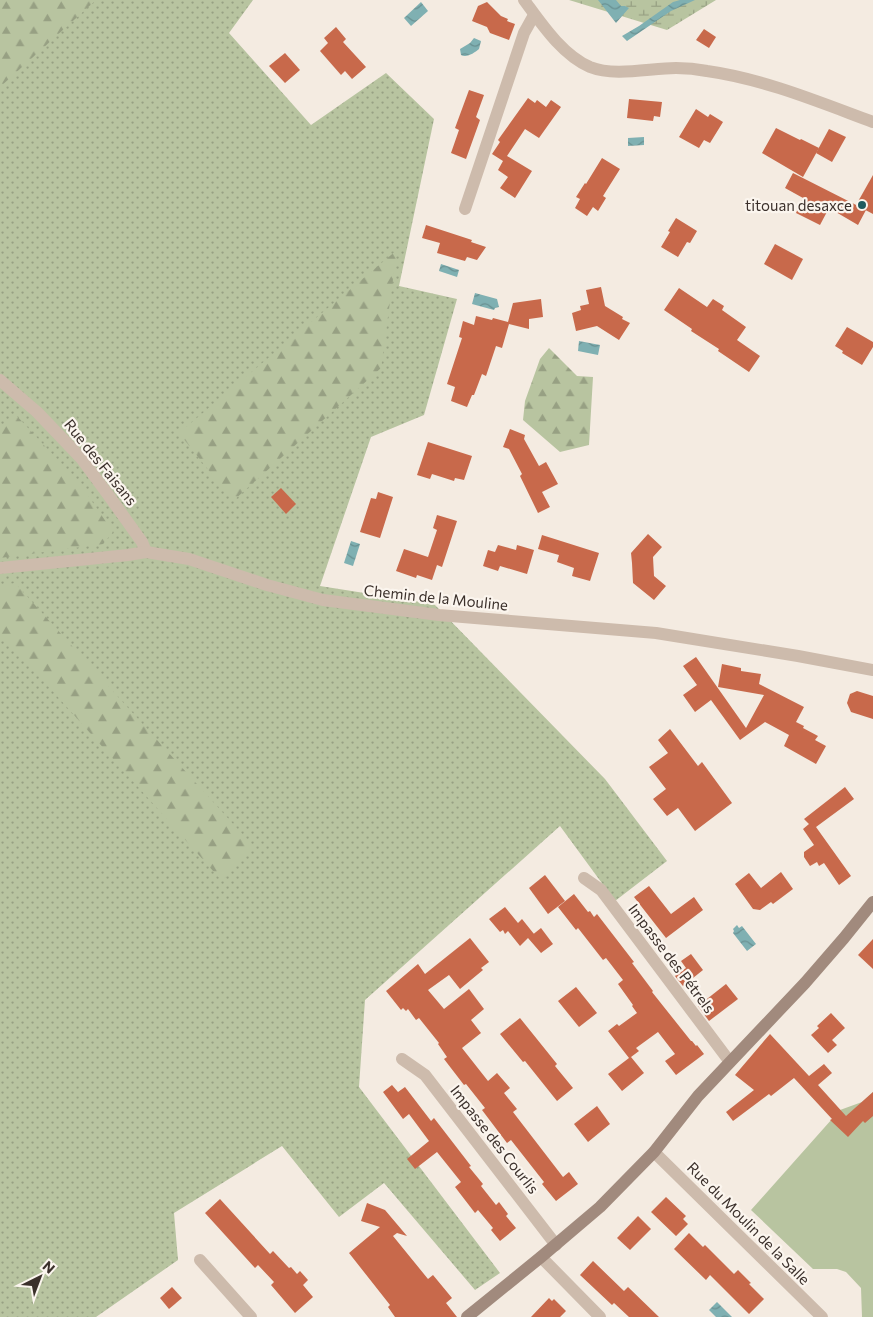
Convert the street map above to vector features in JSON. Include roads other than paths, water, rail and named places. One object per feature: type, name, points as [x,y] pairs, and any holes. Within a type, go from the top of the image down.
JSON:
[{"type":"main road","points":[[467,1317],[600,1207],[654,1152],[698,1096],[805,983],[873,902]]},
{"type":"street","points":[[524,0],[547,32],[577,60],[590,67],[627,72],[677,68],[706,70],[773,87],[873,122]]},
{"type":"street","points":[[465,209],[524,33],[534,15]]},
{"type":"street","name":"Rue des Faisans","points":[[0,380],[37,412],[81,458],[142,542],[146,552]]},
{"type":"street","name":"Chemin de la Mouline","points":[[0,568],[146,552],[189,560],[323,600],[439,615],[656,633],[873,670]]},
{"type":"street","name":"Impasse des Pétrels","points":[[584,878],[601,890],[730,1062]]},
{"type":"street","name":"Impasse des Courlis","points":[[402,1059],[425,1075],[556,1245]]},
{"type":"street","name":"Rue du Moulin de la Salle","points":[[654,1152],[822,1317]]},
{"type":"street","points":[[541,1257],[600,1317]]},
{"type":"street","points":[[200,1260],[250,1317]]},
{"type":"water","points":[[598,0],[616,0],[621,6],[629,8],[616,23]]},
{"type":"water","points":[[695,0],[671,11],[627,41],[622,36],[673,2]]},
{"type":"water","points":[[421,2],[428,11],[411,26],[404,18]]},
{"type":"water","points":[[474,38],[481,41],[479,49],[468,55],[461,55],[460,49]]},
{"type":"water","points":[[644,137],[644,145],[628,146],[628,138]]},
{"type":"water","points":[[441,264],[459,270],[457,277],[439,271]]},
{"type":"water","points":[[475,293],[497,299],[499,307],[494,310],[472,304]]},
{"type":"water","points":[[579,341],[600,345],[598,355],[578,351]]},
{"type":"water","points":[[351,541],[360,544],[353,566],[344,563]]},
{"type":"water","points":[[737,925],[739,928],[742,926],[756,944],[747,951],[733,933],[733,929]]},
{"type":"water","points":[[717,1302],[732,1317],[716,1317],[709,1310]]},
{"type":"place","name":"titouan desaxce","points":[[862,205]]}]
